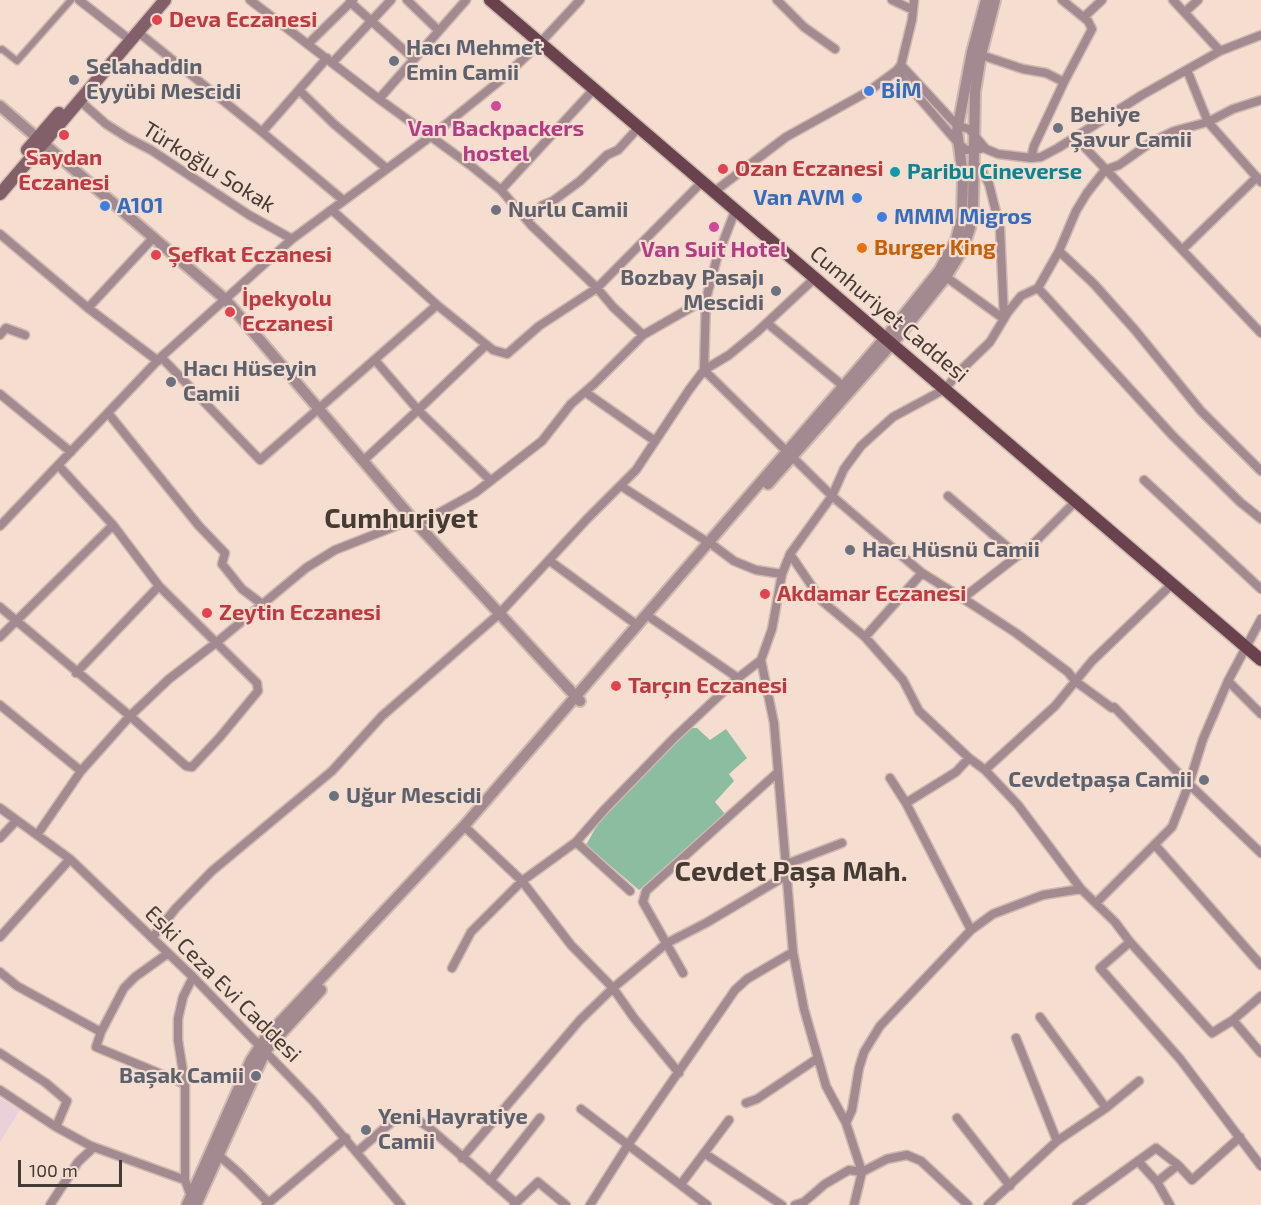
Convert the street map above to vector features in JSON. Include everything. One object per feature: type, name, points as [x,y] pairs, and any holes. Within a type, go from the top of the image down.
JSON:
[{"type":"main road","points":[[0,194],[155,0]]},
{"type":"main road","points":[[0,181],[79,100],[165,0]]},
{"type":"main road","name":"Cumhuriyet Caddesi","points":[[490,0],[543,40],[719,188],[1248,644],[1261,660]]},
{"type":"main road","name":"Cumhuriyet Caddesi","points":[[500,0],[594,89],[735,211],[891,338]]},
{"type":"main road","name":"Cumhuriyet Caddesi","points":[[948,386],[1172,584],[1248,644],[1261,650]]},
{"type":"street","points":[[0,50],[2,49],[17,61],[71,0]]},
{"type":"street","points":[[79,0],[125,36]]},
{"type":"street","points":[[250,0],[501,190],[527,220],[643,335]]},
{"type":"street","points":[[262,132],[391,0]]},
{"type":"street","points":[[407,0],[439,31]]},
{"type":"street","points":[[379,99],[466,0]]},
{"type":"street","points":[[0,526],[160,359],[223,300],[292,239],[502,79],[580,0]]},
{"type":"street","points":[[777,0],[804,27],[835,49]]},
{"type":"street","points":[[892,0],[913,10]]},
{"type":"street","points":[[719,188],[786,138],[869,91],[899,68],[914,0]]},
{"type":"street","points":[[789,454],[842,385],[891,338],[950,254],[958,234],[963,205],[958,126],[972,52],[986,0]]},
{"type":"street","points":[[575,701],[651,618],[789,454],[946,277],[962,251],[970,228],[973,205],[975,92],[981,55],[995,0]]},
{"type":"street","points":[[1031,158],[1034,146],[1064,82],[1092,30],[1084,17],[1062,0]]},
{"type":"street","points":[[1084,17],[1102,0]]},
{"type":"street","points":[[1173,0],[1220,51]]},
{"type":"street","points":[[1185,12],[1198,0]]},
{"type":"street","points":[[308,44],[351,1],[414,59]]},
{"type":"street","points":[[138,32],[343,200]]},
{"type":"street","points":[[899,68],[966,150],[986,149],[998,154],[1031,158],[1041,157],[1220,51],[1261,35]]},
{"type":"street","points":[[981,55],[1023,69],[1046,73],[1064,82]]},
{"type":"street","points":[[899,68],[958,126],[963,126],[973,133],[986,149]]},
{"type":"street","points":[[1183,249],[1259,179],[1208,122],[1186,70]]},
{"type":"street","points":[[501,190],[594,89]]},
{"type":"street","points":[[300,91],[334,124],[386,168]]},
{"type":"street","name":"Türkoğlu Sokak","points":[[79,100],[106,124],[151,150],[249,215],[292,239]]},
{"type":"street","points":[[452,968],[471,932],[522,881],[576,842],[674,738],[760,660],[772,629],[782,574],[790,554],[832,496],[844,469],[861,446],[893,417],[948,386],[990,342],[1021,296],[1038,288],[1059,251],[1076,211],[1105,170],[1119,165],[1150,143],[1174,131],[1208,122],[1233,109],[1261,100]]},
{"type":"street","points":[[0,106],[223,300],[413,523],[575,701]]},
{"type":"street","points":[[0,110],[40,142]]},
{"type":"street","points":[[527,220],[543,205],[553,201],[580,181],[607,155],[618,150],[639,127]]},
{"type":"street","points":[[1075,137],[1261,333]]},
{"type":"street","points":[[973,163],[982,171],[989,184],[1000,228],[1004,319]]},
{"type":"street","points":[[332,210],[437,305],[493,350],[507,354],[539,326],[597,288],[702,182]]},
{"type":"street","points":[[735,211],[717,258],[706,299],[705,370],[832,496],[922,573],[1016,633],[1068,672],[1075,681],[1112,708],[1114,707],[1189,784],[1261,852]]},
{"type":"street","points":[[0,234],[88,308],[160,359],[260,460],[437,305]]},
{"type":"street","points":[[88,308],[153,239]]},
{"type":"street","points":[[1059,251],[1094,284],[1135,330],[1201,411],[1261,471]]},
{"type":"street","points":[[946,277],[1004,319]]},
{"type":"street","points":[[152,938],[176,908],[212,871],[332,771],[382,716],[497,616],[550,561],[586,519],[636,470],[689,390],[705,370],[729,355],[815,278]]},
{"type":"street","points":[[1038,288],[1172,435],[1240,502],[1261,519]]},
{"type":"street","points":[[38,835],[81,771],[130,716],[168,679],[217,642],[306,568],[335,550],[401,524],[426,520],[475,493],[542,441],[571,404],[643,335],[706,299]]},
{"type":"street","points":[[767,323],[842,385]]},
{"type":"street","points":[[0,335],[6,328],[25,335]]},
{"type":"street","points":[[363,461],[486,345]]},
{"type":"street","points":[[375,360],[418,410],[490,480]]},
{"type":"street","points":[[585,392],[655,441]]},
{"type":"street","points":[[0,394],[71,452]]},
{"type":"street","points":[[317,412],[363,461],[413,523]]},
{"type":"street","points":[[108,414],[199,526],[225,553],[222,564],[242,589],[262,604]]},
{"type":"street","points":[[0,607],[186,766],[192,767],[258,691],[257,683],[159,586],[113,525],[58,465]]},
{"type":"street","points":[[1144,480],[1261,589]]},
{"type":"street","points":[[621,486],[712,544],[734,561],[756,570],[782,574]]},
{"type":"street","points":[[948,496],[1018,556]]},
{"type":"street","points":[[963,598],[1018,556],[1059,520],[1076,501]]},
{"type":"street","points":[[0,636],[113,525]]},
{"type":"street","points":[[192,1202],[263,1048],[467,828],[638,625],[712,544]]},
{"type":"street","points":[[790,554],[822,601],[865,637],[903,680],[919,711],[969,759],[985,770],[1018,806],[1081,889],[1115,922],[1130,942],[1212,1033],[1233,1020],[1261,996]]},
{"type":"street","points":[[550,561],[638,625]]},
{"type":"street","points":[[865,637],[922,573]]},
{"type":"street","points":[[985,770],[1047,714],[1092,661],[1172,584]]},
{"type":"street","points":[[76,673],[159,586]]},
{"type":"street","points":[[651,618],[738,678]]},
{"type":"street","points":[[1096,903],[1172,827],[1203,739],[1228,681],[1261,619]]},
{"type":"street","points":[[760,660],[774,723],[794,952],[804,1009],[826,1086],[846,1123],[862,1172],[854,1205]]},
{"type":"street","points":[[1228,681],[1261,714]]},
{"type":"street","points":[[0,705],[81,771]]},
{"type":"street","points":[[906,803],[956,772],[969,759]]},
{"type":"street","points":[[683,973],[643,902],[646,891],[777,772]]},
{"type":"street","points":[[890,778],[906,803],[970,930]]},
{"type":"street","name":"Eski Ceza Evi Caddesi","points":[[0,808],[70,859],[193,977],[263,1048],[346,1138],[401,1205]]},
{"type":"street","points":[[0,838],[16,821]]},
{"type":"street","points":[[467,828],[522,881],[571,945],[613,988],[634,1018],[679,1073]]},
{"type":"street","points":[[576,842],[630,891]]},
{"type":"street","points":[[787,864],[842,843]]},
{"type":"street","points":[[1155,845],[1261,965]]},
{"type":"street","points":[[0,937],[70,859]]},
{"type":"street","points":[[462,1158],[580,1020],[613,988],[667,943],[706,923],[787,875]]},
{"type":"street","points":[[846,1123],[852,1110],[859,1068],[864,1053],[880,1026],[970,930],[993,914],[1043,895],[1081,889]]},
{"type":"street","points":[[1130,942],[1100,968],[1180,1059],[1261,1166]]},
{"type":"street","points":[[590,1205],[628,1145],[735,990],[747,979],[794,952]]},
{"type":"street","points":[[167,954],[135,976],[124,988],[101,1032],[96,1047],[185,1084]]},
{"type":"street","points":[[0,972],[16,986],[101,1032]]},
{"type":"street","points":[[192,1202],[185,1180],[185,1084],[178,1040],[178,1018],[183,997],[193,977]]},
{"type":"street","points":[[1040,1017],[1106,1107]]},
{"type":"street","points":[[1233,1020],[1261,1053]]},
{"type":"street","points":[[1016,1038],[1057,1141]]},
{"type":"street","points":[[0,1053],[46,1083],[67,1101],[56,1127]]},
{"type":"street","points":[[746,1103],[757,1099],[818,1058]]},
{"type":"street","points":[[988,1205],[1057,1141],[1139,1081]]},
{"type":"street","points":[[0,1090],[56,1127],[94,1147],[185,1180]]},
{"type":"street","points":[[581,1109],[708,1205]]},
{"type":"street","points":[[357,1152],[395,1119],[411,1116],[427,1126],[515,1204],[538,1182],[566,1205]]},
{"type":"street","points":[[490,1181],[540,1118]]},
{"type":"street","points":[[957,1118],[1010,1186]]},
{"type":"street","points":[[681,1184],[729,1120]]},
{"type":"street","points":[[1077,1205],[1156,1148],[1178,1165],[1192,1180],[1240,1137]]},
{"type":"street","points":[[215,1152],[267,1204],[346,1138]]},
{"type":"street","points":[[50,1205],[78,1161],[94,1147]]},
{"type":"street","points":[[704,1153],[782,1205]]},
{"type":"street","points":[[795,1205],[804,1202],[825,1184],[849,1170],[862,1172],[887,1159],[906,1155],[921,1161],[968,1205]]},
{"type":"street","points":[[1138,1161],[1157,1182],[1170,1205]]},
{"type":"street","points":[[1157,1182],[1178,1165]]},
{"type":"shaded area","points":[[0,1098],[20,1110],[0,1142]]},
{"type":"green space","points":[[692,728],[697,728],[710,740],[726,729],[747,758],[729,774],[734,781],[715,802],[725,814],[639,890],[586,845],[607,812],[668,748]]},
{"type":"place","name":"Deva Eczanesi","points":[[157,20]]},
{"type":"place","name":"Hacı Mehmet Emin Camii","points":[[394,61]]},
{"type":"place","name":"Selahaddin Eyyübi Mescidi","points":[[74,80]]},
{"type":"place","name":"BİM","points":[[869,91]]},
{"type":"place","name":"Van Backpackers hostel","points":[[496,106]]},
{"type":"place","name":"Behiye Şavur Camii","points":[[1058,128]]},
{"type":"place","name":"Saydan Eczanesi","points":[[64,135]]},
{"type":"place","name":"Ozan Eczanesi","points":[[723,169]]},
{"type":"place","name":"Paribu Cineverse","points":[[895,172]]},
{"type":"place","name":"Van AVM","points":[[857,198]]},
{"type":"place","name":"A101","points":[[105,206]]},
{"type":"place","name":"Nurlu Camii","points":[[496,210]]},
{"type":"place","name":"MMM Migros","points":[[882,217]]},
{"type":"place","name":"Van Suit Hotel","points":[[714,227]]},
{"type":"place","name":"Burger King","points":[[862,248]]},
{"type":"place","name":"Şefkat Eczanesi","points":[[156,255]]},
{"type":"place","name":"Bozbay Pasajı Mescidi","points":[[776,291]]},
{"type":"place","name":"İpekyolu Eczanesi","points":[[230,312]]},
{"type":"place","name":"Hacı Hüseyin Camii","points":[[171,382]]},
{"type":"place","name":"Hacı Hüsnü Camii","points":[[850,550]]},
{"type":"place","name":"Akdamar Eczanesi","points":[[765,594]]},
{"type":"place","name":"Zeytin Eczanesi","points":[[207,613]]},
{"type":"place","name":"Tarçın Eczanesi","points":[[616,686]]},
{"type":"place","name":"Cevdetpaşa Camii","points":[[1204,780]]},
{"type":"place","name":"Uğur Mescidi","points":[[334,796]]},
{"type":"place","name":"Başak Camii","points":[[256,1076]]},
{"type":"place","name":"Yeni Hayratiye Camii","points":[[366,1130]]},
{"type":"district","name":"Cumhuriyet","points":[[401,519]]},
{"type":"district","name":"Cevdet Paşa Mah.","points":[[791,872]]}]
